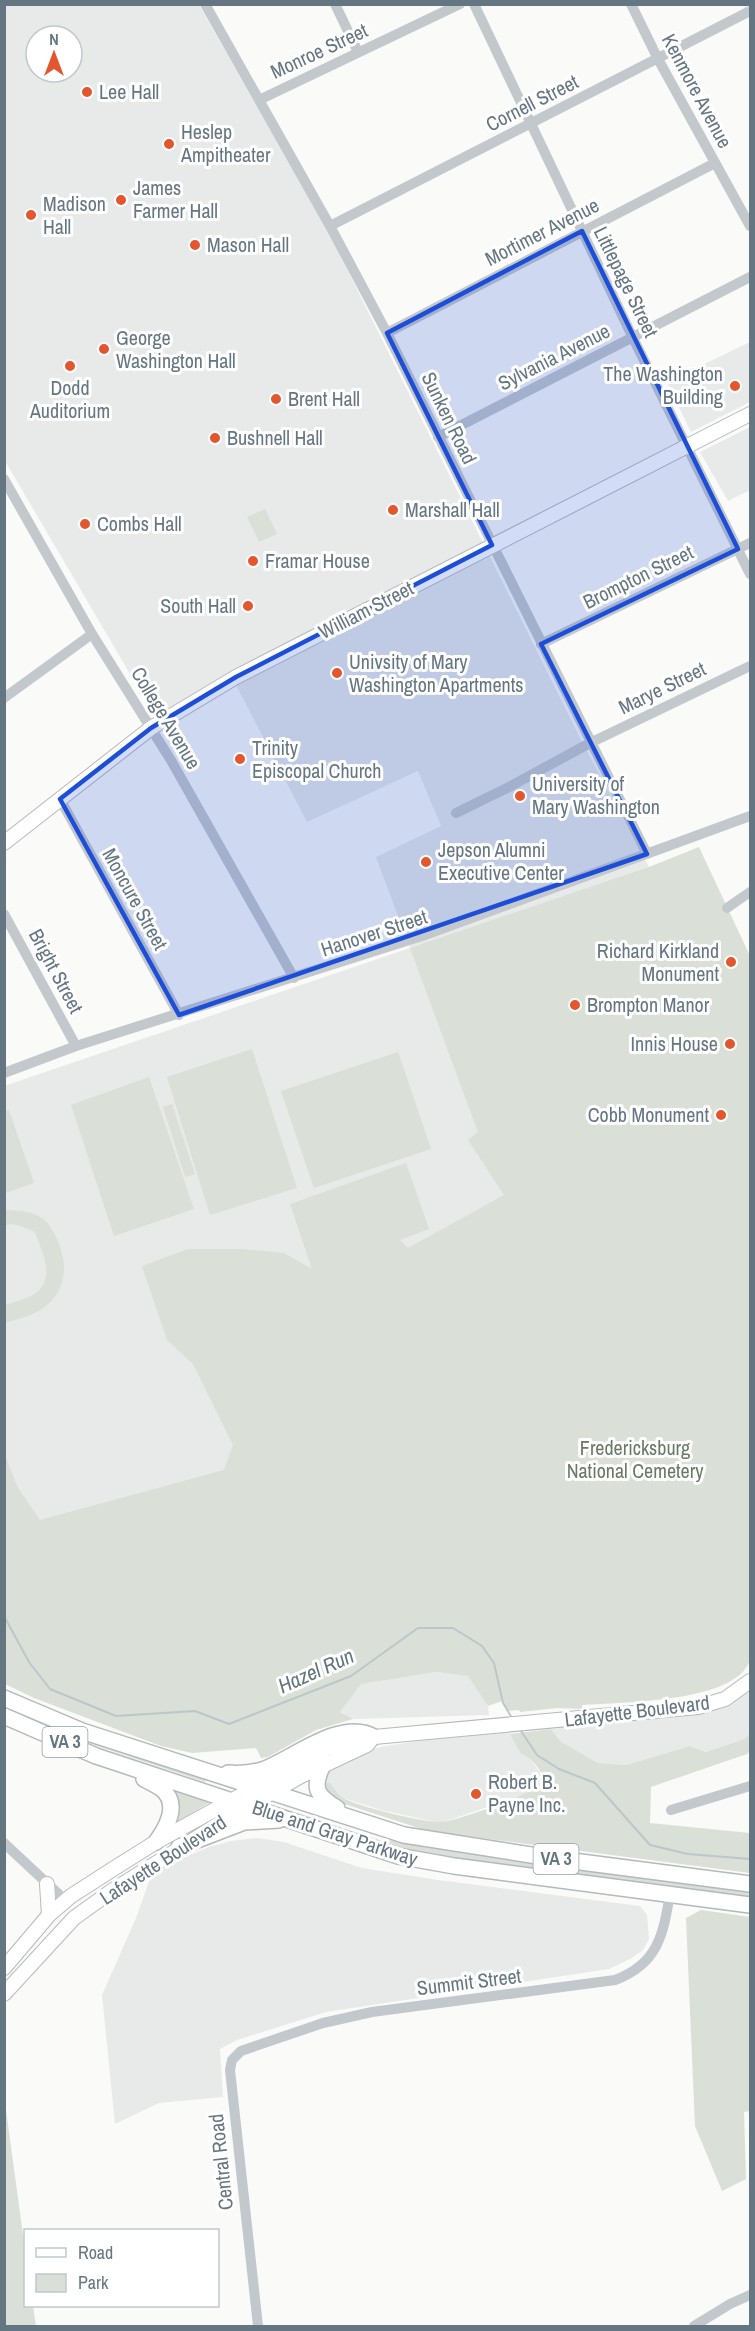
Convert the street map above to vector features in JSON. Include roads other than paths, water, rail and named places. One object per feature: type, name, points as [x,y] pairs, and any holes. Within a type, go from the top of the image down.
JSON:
[{"type":"highway","name":"Blue and Gray Parkway","points":[[4,1698],[82,1731],[404,1835],[437,1842],[750,1884]]},
{"type":"highway","name":"Blue and Gray Parkway","points":[[4,1716],[127,1767],[376,1849],[426,1862],[750,1905]]},
{"type":"highway","points":[[211,1773],[236,1774],[263,1770],[336,1735],[367,1733],[374,1737]]},
{"type":"highway","points":[[323,1765],[317,1781],[319,1794],[325,1801],[363,1822]]},
{"type":"highway","points":[[127,1767],[161,1788],[169,1798],[170,1818],[167,1828],[156,1842]]},
{"type":"highway","points":[[179,1847],[244,1822],[291,1820]]},
{"type":"main road","name":"William Street","points":[[4,843],[151,728],[236,677],[750,414]]},
{"type":"main road","name":"Lafayette Boulevard","points":[[4,1968],[49,1914],[65,1900],[156,1842],[327,1748],[374,1737],[698,1707],[725,1699],[750,1681]]},
{"type":"main road","name":"Lafayette Boulevard","points":[[4,1994],[79,1914],[113,1890],[248,1806],[323,1765],[367,1745],[374,1737]]},
{"type":"main road","points":[[46,1884],[49,1914]]},
{"type":"main road","points":[[65,1900],[71,1912],[67,1926]]},
{"type":"street","name":"Sunken Road","points":[[205,4],[330,226],[387,333],[646,854]]},
{"type":"street","points":[[335,4],[358,52]]},
{"type":"street","name":"Monroe Street","points":[[259,100],[460,4]]},
{"type":"street","name":"Littlepage Street","points":[[474,4],[633,338],[750,574]]},
{"type":"street","name":"Kenmore Avenue","points":[[630,4],[750,226]]},
{"type":"street","name":"Cornell Street","points":[[330,226],[750,11]]},
{"type":"street","name":"Mortimer Avenue","points":[[387,333],[715,163]]},
{"type":"street","name":"Sylvania Avenue","points":[[438,436],[750,277]]},
{"type":"street","name":"College Avenue","points":[[4,479],[92,634],[172,762],[294,978]]},
{"type":"street","name":"Brompton Street","points":[[541,644],[750,543]]},
{"type":"street","points":[[4,698],[92,634]]},
{"type":"street","name":"Marye Street","points":[[456,813],[590,743],[750,666]]},
{"type":"street","name":"Moncure Street","points":[[60,800],[179,1015]]},
{"type":"street","name":"Hanover Street","points":[[4,1073],[76,1047],[456,925],[750,816]]},
{"type":"street","points":[[727,908],[750,892]]},
{"type":"street","name":"Bright Street","points":[[4,914],[76,1047]]},
{"type":"street","points":[[671,1810],[750,1786]]},
{"type":"street","points":[[4,1843],[65,1900]]},
{"type":"street","name":"Summit Street","points":[[230,2065],[241,2051],[323,2023],[345,2018],[393,2009],[606,1983],[624,1977],[644,1964],[659,1944],[665,1926],[670,1894]]},
{"type":"street","name":"Central Road","points":[[230,2065],[233,2110],[258,2326]]},
{"type":"street","points":[[694,2326],[730,2304],[750,2295]]},
{"type":"waterway","name":"Hazel Run","points":[[4,1616],[29,1662],[50,1689],[116,1716],[195,1711],[229,1724],[351,1676],[418,1628],[453,1628],[482,1646],[494,1663],[503,1703],[512,1718]]},
{"type":"waterway","name":"Hazel Run","points":[[519,1728],[537,1755],[559,1769],[595,1783],[650,1845],[688,1854],[750,1859]]},
{"type":"place","name":"Lee Hall","points":[[87,92]]},
{"type":"place","name":"Heslep Ampitheater","points":[[169,144]]},
{"type":"place","name":"James Farmer Hall","points":[[121,200]]},
{"type":"place","name":"Madison Hall","points":[[31,215]]},
{"type":"place","name":"Mason Hall","points":[[195,245]]},
{"type":"place","name":"George Washington Hall","points":[[104,349]]},
{"type":"place","name":"Dodd Auditorium","points":[[70,366]]},
{"type":"place","name":"The Washington Building","points":[[735,386]]},
{"type":"place","name":"Brent Hall","points":[[276,399]]},
{"type":"place","name":"Bushnell Hall","points":[[215,438]]},
{"type":"place","name":"Marshall Hall","points":[[393,510]]},
{"type":"place","name":"Combs Hall","points":[[85,524]]},
{"type":"place","name":"Framar House","points":[[253,561]]},
{"type":"place","name":"South Hall","points":[[248,606]]},
{"type":"place","name":"Univsity of Mary Washington Apartments","points":[[337,673]]},
{"type":"place","name":"Trinity Episcopal Church","points":[[240,759]]},
{"type":"place","name":"University of Mary Washington","points":[[520,796]]},
{"type":"place","name":"Jepson Alumni Executive Center","points":[[426,862]]},
{"type":"place","name":"Richard Kirkland Monument","points":[[731,962]]},
{"type":"place","name":"Brompton Manor","points":[[575,1005]]},
{"type":"place","name":"Innis House","points":[[730,1044]]},
{"type":"place","name":"Cobb Monument","points":[[721,1115]]},
{"type":"place","name":"Robert B. Payne Inc.","points":[[476,1794]]},
{"type":"park label","name":"Fredericksburg National Cemetery","points":[[635,1460]]}]
